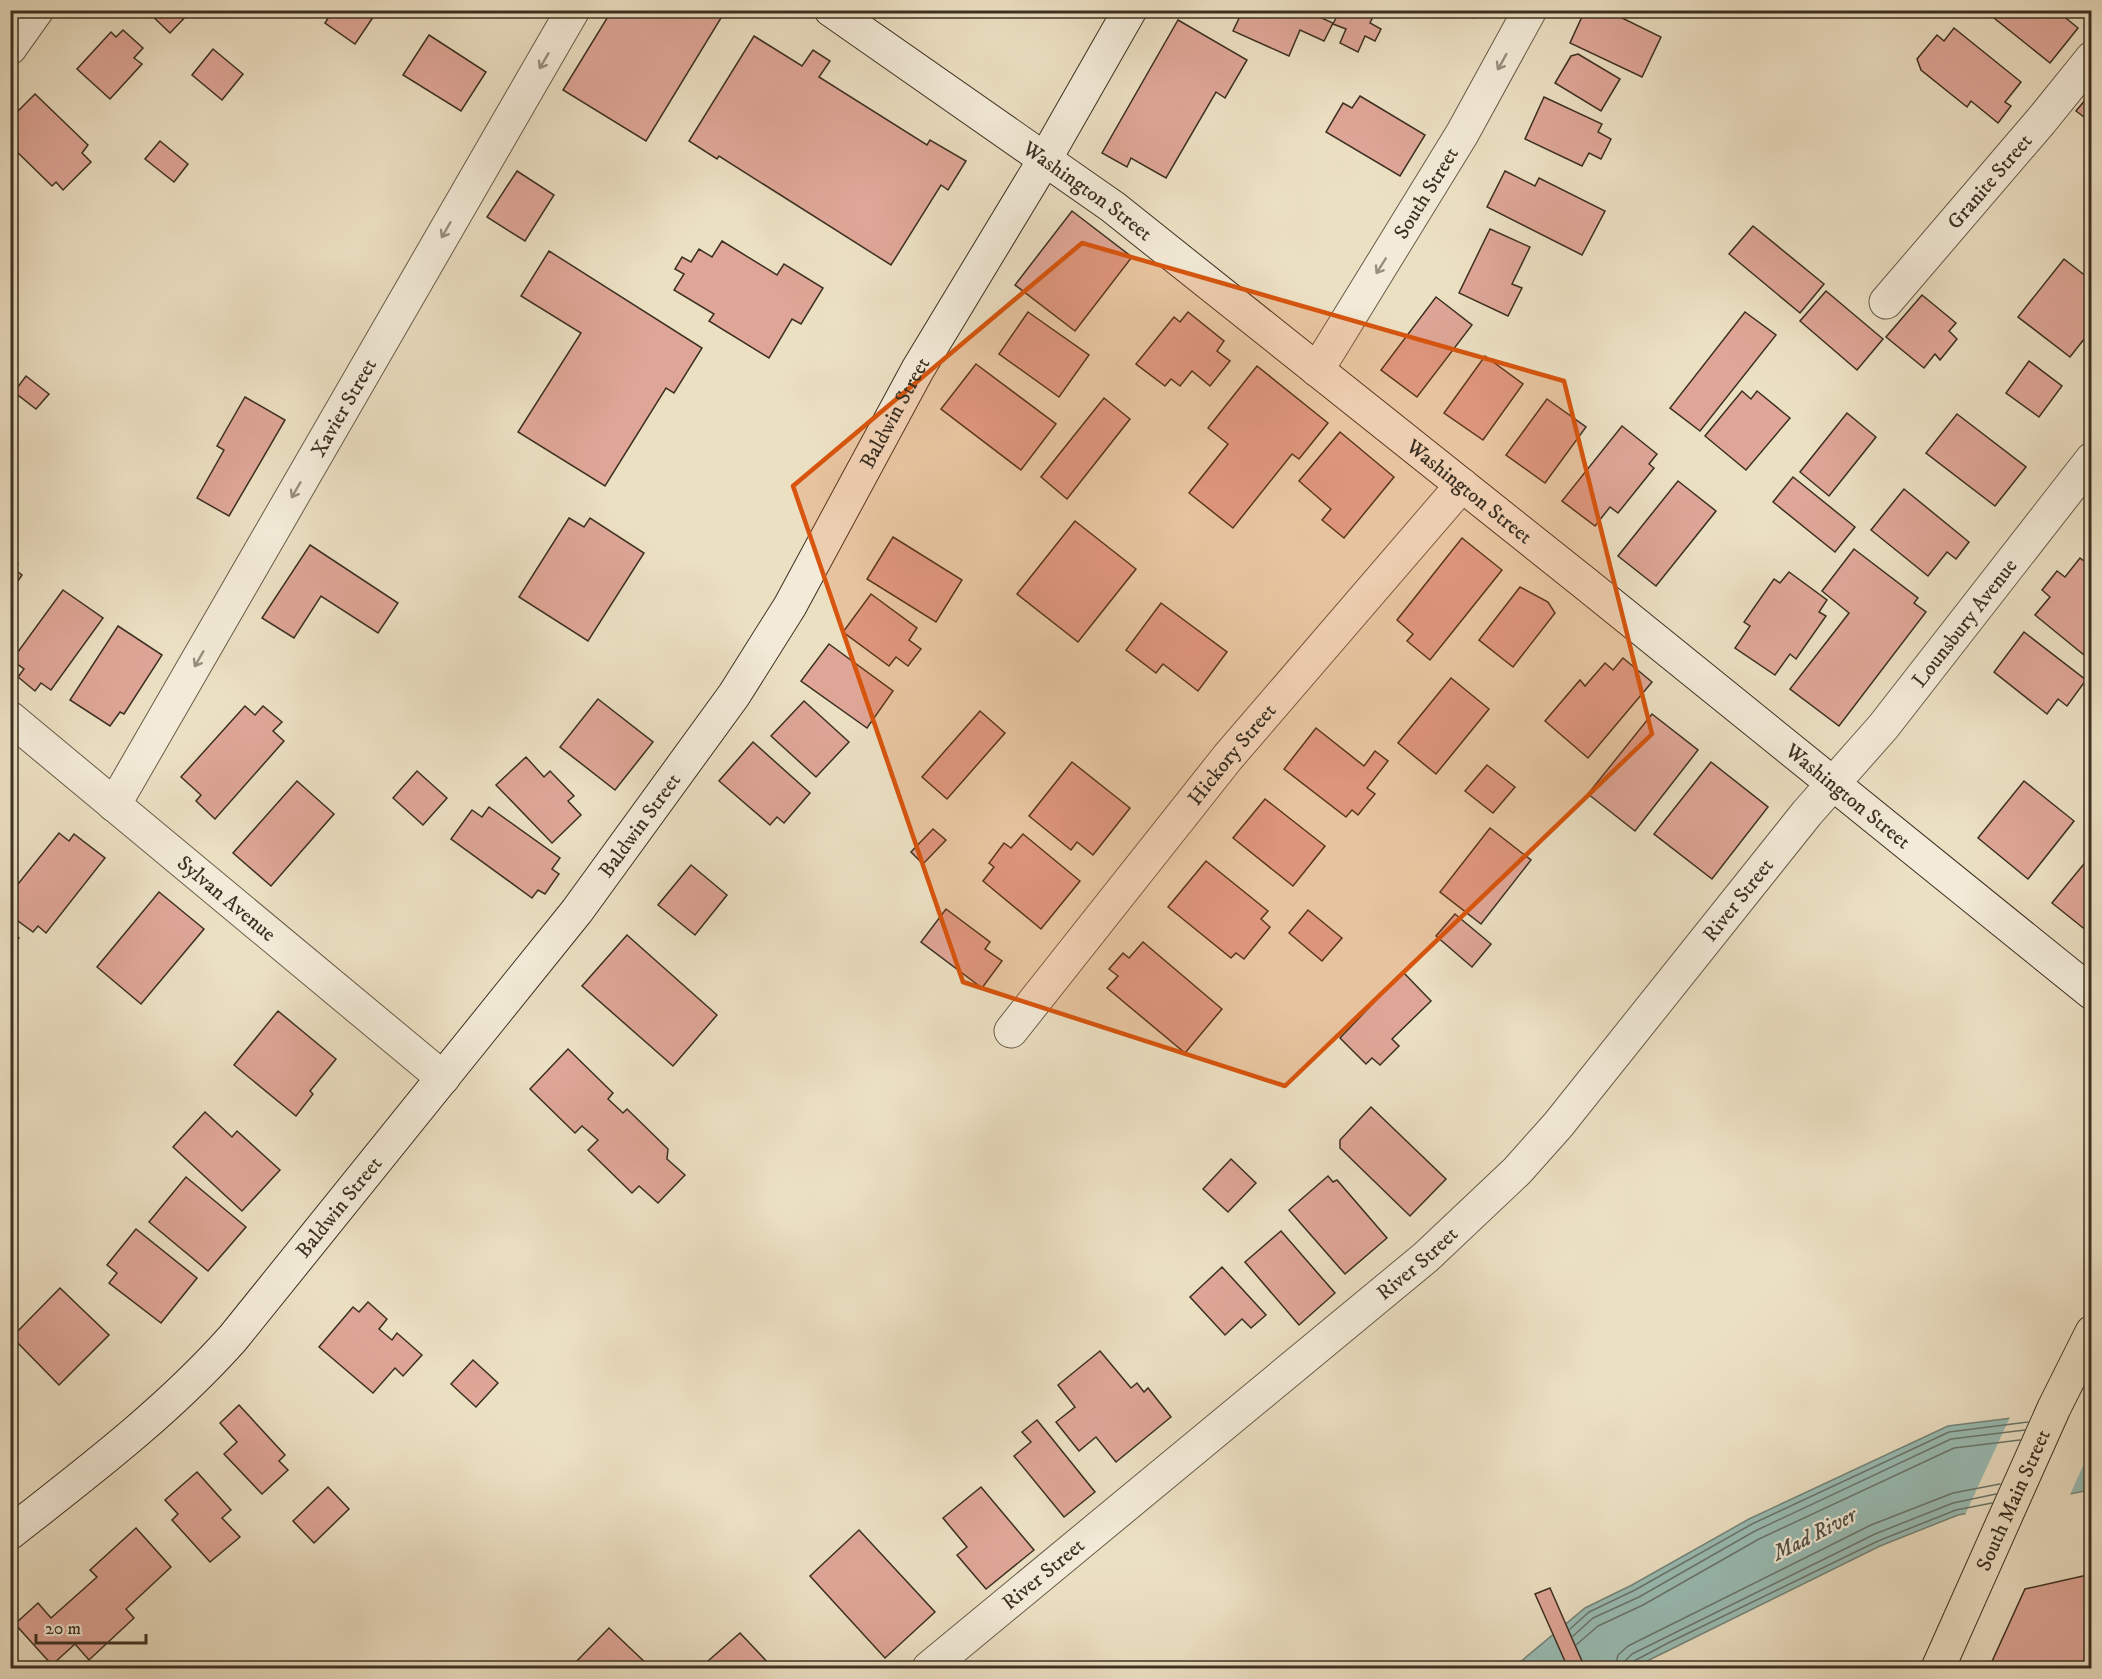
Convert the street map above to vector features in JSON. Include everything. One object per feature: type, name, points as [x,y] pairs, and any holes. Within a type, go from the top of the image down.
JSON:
[{"type":"main road","name":"South Main Street","points":[[1938,1668],[2054,1408],[2091,1332]]},
{"type":"street","points":[[10,48],[37,10]]},
{"type":"street","name":"Xavier Street","points":[[114,805],[573,10]]},
{"type":"street","name":"Washington Street","points":[[831,10],[1113,207],[2091,993]]},
{"type":"street","name":"Baldwin Street","points":[[10,1533],[154,1419],[204,1371],[273,1290],[577,911],[734,695],[790,606],[918,369],[1045,159],[1130,10]]},
{"type":"street","name":"South Street","points":[[1317,370],[1462,135],[1530,10]]},
{"type":"street","name":"Granite Street","points":[[1886,302],[2041,121],[2091,58]]},
{"type":"street","name":"Lounsbury Avenue","points":[[1833,784],[1883,728],[2091,459]]},
{"type":"street","name":"Hickory Street","points":[[1011,1031],[1228,758],[1461,485]]},
{"type":"street","name":"Sylvan Avenue","points":[[10,718],[442,1078]]},
{"type":"street","name":"River Street","points":[[929,1668],[1395,1283],[1484,1203],[1558,1125],[1833,784]]},
{"type":"highlighted area","points":[[1082,243],[1564,381],[1652,734],[1285,1086],[963,982],[793,486]]},
{"type":"water","name":"Mad River","points":[[2091,1408],[2091,1490],[1958,1515],[1880,1546],[1633,1668],[1513,1668],[1585,1608],[1632,1585],[1749,1519],[1948,1426]]},
{"type":"pier","points":[[2092,1405],[2091,1448],[2069,1497],[1964,1517],[2011,1415]]},
{"type":"building","points":[[146,10],[192,10],[170,33]]},
{"type":"building","points":[[333,10],[378,10],[355,44],[325,23]]},
{"type":"building","points":[[612,10],[709,10],[721,18],[646,141],[563,90]]},
{"type":"building","points":[[1243,10],[1304,10],[1333,23],[1324,41],[1300,30],[1289,56],[1233,31]]},
{"type":"building","points":[[1340,10],[1376,10],[1370,23],[1381,29],[1375,41],[1365,36],[1358,52],[1340,43],[1346,29],[1333,24]]},
{"type":"building","points":[[1459,10],[1477,10],[1474,18]]},
{"type":"building","points":[[1585,10],[1606,10],[1661,37],[1642,77],[1570,43]]},
{"type":"building","points":[[1984,10],[2056,10],[2078,28],[2050,63]]},
{"type":"building","points":[[1178,20],[1247,60],[1225,98],[1216,92],[1166,178],[1131,158],[1127,167],[1102,153]]},
{"type":"building","points":[[1954,28],[2021,82],[2005,102],[2011,106],[1998,123],[1971,101],[1967,107],[1921,70],[1917,59],[1937,35],[1944,41]]},
{"type":"building","points":[[123,30],[143,48],[134,58],[142,64],[110,99],[77,69],[111,32],[116,37]]},
{"type":"building","points":[[429,35],[486,72],[461,111],[403,75]]},
{"type":"building","points":[[754,36],[802,66],[813,50],[830,61],[819,77],[927,145],[930,140],[966,161],[948,190],[941,185],[891,265],[719,156],[717,159],[689,141]]},
{"type":"building","points":[[213,49],[243,74],[222,100],[192,75]]},
{"type":"building","points":[[1578,54],[1620,79],[1601,111],[1555,83],[1571,56]]},
{"type":"building","points":[[2092,92],[2092,123],[2076,111]]},
{"type":"building","points":[[35,94],[88,145],[82,153],[91,162],[63,190],[56,182],[52,186],[10,145],[10,119]]},
{"type":"building","points":[[1360,96],[1425,135],[1400,176],[1326,132],[1343,103],[1352,108]]},
{"type":"building","points":[[1544,97],[1602,124],[1598,132],[1611,139],[1601,159],[1589,153],[1582,166],[1525,139]]},
{"type":"building","points":[[160,141],[188,164],[174,182],[145,159]]},
{"type":"building","points":[[517,171],[554,195],[525,241],[487,217]]},
{"type":"building","points":[[1505,171],[1535,186],[1539,178],[1605,211],[1582,255],[1487,207]]},
{"type":"building","points":[[1072,211],[1132,257],[1075,331],[1015,285]]},
{"type":"building","points":[[1753,226],[1824,284],[1800,313],[1729,254]]},
{"type":"building","points":[[1490,229],[1530,247],[1512,284],[1522,288],[1508,316],[1459,293]]},
{"type":"building","points":[[722,241],[777,275],[784,264],[823,288],[801,324],[792,319],[769,358],[709,321],[714,314],[674,290],[684,274],[675,269],[682,257],[691,262],[699,249],[712,257]]},
{"type":"building","points":[[549,251],[702,348],[674,393],[666,388],[605,486],[518,432],[581,333],[521,296]]},
{"type":"building","points":[[2064,259],[2092,281],[2092,329],[2070,357],[2018,317]]},
{"type":"building","points":[[1826,291],[1883,339],[1857,370],[1800,321]]},
{"type":"building","points":[[1922,295],[1956,323],[1949,331],[1957,339],[1940,360],[1935,354],[1924,368],[1886,337]]},
{"type":"building","points":[[1436,297],[1472,325],[1417,397],[1381,370]]},
{"type":"building","points":[[1028,312],[1089,355],[1059,397],[999,354]]},
{"type":"building","points":[[1188,312],[1224,341],[1217,351],[1230,361],[1210,386],[1192,371],[1180,386],[1171,379],[1165,386],[1136,364],[1174,317],[1180,322]]},
{"type":"building","points":[[1745,312],[1776,335],[1700,431],[1670,408]]},
{"type":"building","points":[[1485,356],[1523,384],[1483,440],[1444,413]]},
{"type":"building","points":[[2029,361],[2062,386],[2039,417],[2006,393]]},
{"type":"building","points":[[976,364],[1056,424],[1021,470],[941,409]]},
{"type":"building","points":[[1257,366],[1328,423],[1299,459],[1292,454],[1233,528],[1189,493],[1228,444],[1208,428]]},
{"type":"building","points":[[26,376],[49,394],[36,409],[14,392]]},
{"type":"building","points":[[1742,391],[1751,399],[1757,391],[1790,418],[1746,470],[1705,436]]},
{"type":"building","points":[[245,397],[285,420],[229,516],[197,498],[224,450],[217,446]]},
{"type":"building","points":[[1104,398],[1130,419],[1067,499],[1041,477]]},
{"type":"building","points":[[1547,399],[1586,427],[1545,483],[1506,455]]},
{"type":"building","points":[[1847,413],[1876,437],[1829,496],[1800,472]]},
{"type":"building","points":[[1957,414],[2026,467],[1995,506],[1926,453]]},
{"type":"building","points":[[1622,426],[1657,454],[1649,464],[1654,468],[1618,513],[1610,507],[1595,526],[1562,501]]},
{"type":"building","points":[[1340,432],[1394,477],[1344,538],[1322,520],[1331,509],[1299,481]]},
{"type":"building","points":[[1793,477],[1855,527],[1835,552],[1773,502]]},
{"type":"building","points":[[1678,481],[1716,511],[1656,586],[1618,556]]},
{"type":"building","points":[[1904,489],[1969,542],[1956,559],[1947,552],[1928,576],[1871,530]]},
{"type":"building","points":[[569,518],[584,527],[590,518],[644,553],[588,641],[519,597]]},
{"type":"building","points":[[1075,521],[1136,569],[1078,642],[1017,594]]},
{"type":"building","points":[[893,537],[962,580],[936,622],[867,579]]},
{"type":"building","points":[[1462,538],[1502,570],[1430,660],[1407,641],[1413,634],[1397,620]]},
{"type":"building","points":[[310,545],[398,603],[378,633],[321,596],[294,638],[262,618]]},
{"type":"building","points":[[1854,549],[1918,598],[1914,603],[1926,612],[1839,726],[1790,689],[1849,613],[1822,591]]},
{"type":"building","points":[[2080,558],[2092,567],[2092,646],[2084,655],[2035,615],[2050,597],[2042,590],[2057,571],[2065,577]]},
{"type":"building","points":[[10,559],[18,564],[15,570],[22,575],[10,593]]},
{"type":"building","points":[[1789,572],[1827,600],[1819,612],[1826,616],[1796,659],[1790,654],[1775,675],[1735,648],[1750,626],[1744,622],[1774,579],[1780,583]]},
{"type":"building","points":[[1520,587],[1548,602],[1555,613],[1513,667],[1479,640]]},
{"type":"building","points":[[63,590],[103,618],[51,690],[41,683],[35,691],[18,677],[24,669],[12,660]]},
{"type":"building","points":[[871,594],[917,628],[909,640],[921,649],[908,666],[896,657],[889,666],[843,632]]},
{"type":"building","points":[[1161,603],[1227,652],[1198,691],[1163,664],[1156,673],[1126,650]]},
{"type":"building","points":[[118,626],[162,655],[124,714],[120,712],[110,726],[70,700]]},
{"type":"building","points":[[2024,632],[2086,680],[2067,706],[2058,699],[2047,714],[1994,672]]},
{"type":"building","points":[[829,644],[893,691],[867,728],[801,681]]},
{"type":"building","points":[[1623,658],[1652,682],[1588,758],[1545,721],[1580,680],[1585,686],[1605,663],[1613,670]]},
{"type":"building","points":[[1451,678],[1489,709],[1436,774],[1398,743]]},
{"type":"building","points":[[598,699],[653,742],[615,790],[560,747]]},
{"type":"building","points":[[804,701],[849,742],[816,777],[771,736]]},
{"type":"building","points":[[245,706],[255,715],[263,706],[282,722],[273,731],[284,741],[215,819],[196,801],[201,795],[181,777]]},
{"type":"building","points":[[980,711],[1005,733],[947,799],[922,777]]},
{"type":"building","points":[[1652,714],[1698,750],[1635,831],[1588,794]]},
{"type":"building","points":[[1316,728],[1364,766],[1375,751],[1388,761],[1367,788],[1375,794],[1358,815],[1352,810],[1346,817],[1284,769]]},
{"type":"building","points":[[753,742],[810,793],[784,823],[777,817],[770,825],[719,781]]},
{"type":"building","points":[[526,757],[544,777],[550,771],[574,796],[568,801],[581,815],[552,843],[496,785]]},
{"type":"building","points":[[1072,762],[1130,808],[1093,855],[1077,842],[1071,850],[1029,816]]},
{"type":"building","points":[[1711,762],[1768,807],[1712,879],[1654,834]]},
{"type":"building","points":[[1487,765],[1515,787],[1493,813],[1465,791]]},
{"type":"building","points":[[417,771],[447,798],[423,825],[393,798]]},
{"type":"building","points":[[297,781],[334,814],[271,886],[233,853]]},
{"type":"building","points":[[2024,781],[2074,821],[2028,879],[1978,838]]},
{"type":"building","points":[[1265,799],[1325,846],[1293,886],[1233,838]]},
{"type":"building","points":[[489,807],[560,858],[552,869],[559,874],[545,894],[538,890],[532,898],[451,839],[472,810],[482,817]]},
{"type":"building","points":[[1490,828],[1531,860],[1481,924],[1440,892]]},
{"type":"building","points":[[933,829],[946,840],[923,864],[911,852]]},
{"type":"building","points":[[59,833],[69,841],[74,834],[105,858],[46,933],[38,926],[33,932],[10,915],[10,894]]},
{"type":"building","points":[[1023,834],[1080,881],[1041,929],[983,881],[994,867],[989,863],[1004,843],[1011,848]]},
{"type":"building","points":[[2092,854],[2092,935],[2052,903]]},
{"type":"building","points":[[1206,861],[1268,911],[1261,919],[1270,927],[1244,959],[1236,953],[1231,958],[1168,907]]},
{"type":"building","points":[[691,865],[727,895],[695,935],[658,905]]},
{"type":"building","points":[[159,892],[204,929],[141,1004],[97,967]]},
{"type":"building","points":[[946,909],[990,942],[985,949],[1002,961],[982,988],[921,942]]},
{"type":"building","points":[[1308,910],[1342,938],[1322,961],[1289,933]]},
{"type":"building","points":[[1455,914],[1491,944],[1472,967],[1436,936]]},
{"type":"building","points":[[10,932],[19,938],[10,949]]},
{"type":"building","points":[[627,935],[717,1015],[673,1066],[582,986]]},
{"type":"building","points":[[1143,942],[1222,1009],[1185,1053],[1107,988],[1118,976],[1109,969],[1123,953],[1129,958]]},
{"type":"building","points":[[1403,972],[1431,1001],[1392,1039],[1399,1046],[1380,1065],[1372,1058],[1366,1064],[1340,1038]]},
{"type":"building","points":[[278,1011],[336,1059],[310,1091],[313,1094],[296,1116],[234,1065]]},
{"type":"building","points":[[568,1049],[613,1093],[608,1099],[623,1113],[627,1109],[668,1149],[667,1159],[685,1175],[658,1203],[639,1186],[632,1193],[588,1150],[598,1140],[582,1126],[575,1133],[530,1089]]},
{"type":"building","points":[[1371,1107],[1446,1179],[1410,1216],[1340,1148],[1340,1140]]},
{"type":"building","points":[[205,1112],[232,1137],[237,1131],[280,1170],[242,1211],[173,1147]]},
{"type":"building","points":[[1231,1159],[1256,1183],[1228,1212],[1203,1189]]},
{"type":"building","points":[[1328,1176],[1333,1182],[1337,1180],[1387,1238],[1345,1274],[1289,1210]]},
{"type":"building","points":[[186,1177],[246,1227],[208,1271],[149,1222]]},
{"type":"building","points":[[136,1229],[197,1278],[161,1323],[109,1283],[117,1273],[107,1265]]},
{"type":"building","points":[[1281,1231],[1335,1293],[1299,1325],[1245,1262]]},
{"type":"building","points":[[1222,1267],[1266,1315],[1251,1328],[1242,1319],[1225,1335],[1190,1297]]},
{"type":"building","points":[[60,1288],[109,1335],[59,1385],[12,1337]]},
{"type":"building","points":[[368,1302],[387,1319],[379,1329],[392,1340],[397,1333],[422,1355],[403,1376],[395,1368],[373,1393],[319,1347],[353,1307],[359,1312]]},
{"type":"building","points":[[1100,1351],[1131,1388],[1137,1383],[1144,1392],[1148,1388],[1171,1417],[1116,1462],[1096,1437],[1079,1451],[1056,1422],[1075,1407],[1058,1385]]},
{"type":"building","points":[[473,1360],[498,1383],[476,1407],[451,1384]]},
{"type":"building","points":[[239,1405],[285,1455],[279,1461],[288,1470],[262,1494],[224,1454],[237,1442],[220,1423]]},
{"type":"building","points":[[1037,1420],[1095,1492],[1064,1517],[1014,1456],[1031,1442],[1022,1432]]},
{"type":"building","points":[[10,1452],[17,1461],[10,1465]]},
{"type":"building","points":[[197,1472],[231,1510],[222,1518],[240,1537],[210,1562],[172,1520],[178,1514],[165,1500]]},
{"type":"building","points":[[328,1487],[349,1509],[314,1543],[293,1521]]},
{"type":"building","points":[[981,1487],[1034,1550],[986,1589],[957,1555],[967,1547],[943,1518]]},
{"type":"building","points":[[136,1528],[171,1567],[126,1609],[134,1618],[89,1660],[75,1644],[52,1665],[15,1624],[38,1603],[51,1618],[97,1577],[90,1570]]},
{"type":"building","points":[[859,1530],[935,1612],[885,1658],[810,1576]]},
{"type":"building","points":[[2092,1574],[2092,1668],[1989,1668],[2025,1589]]},
{"type":"building","points":[[1550,1588],[1585,1668],[1568,1668],[1535,1594]]},
{"type":"building","points":[[609,1628],[651,1668],[570,1668]]},
{"type":"building","points":[[740,1633],[773,1668],[700,1668]]}]
